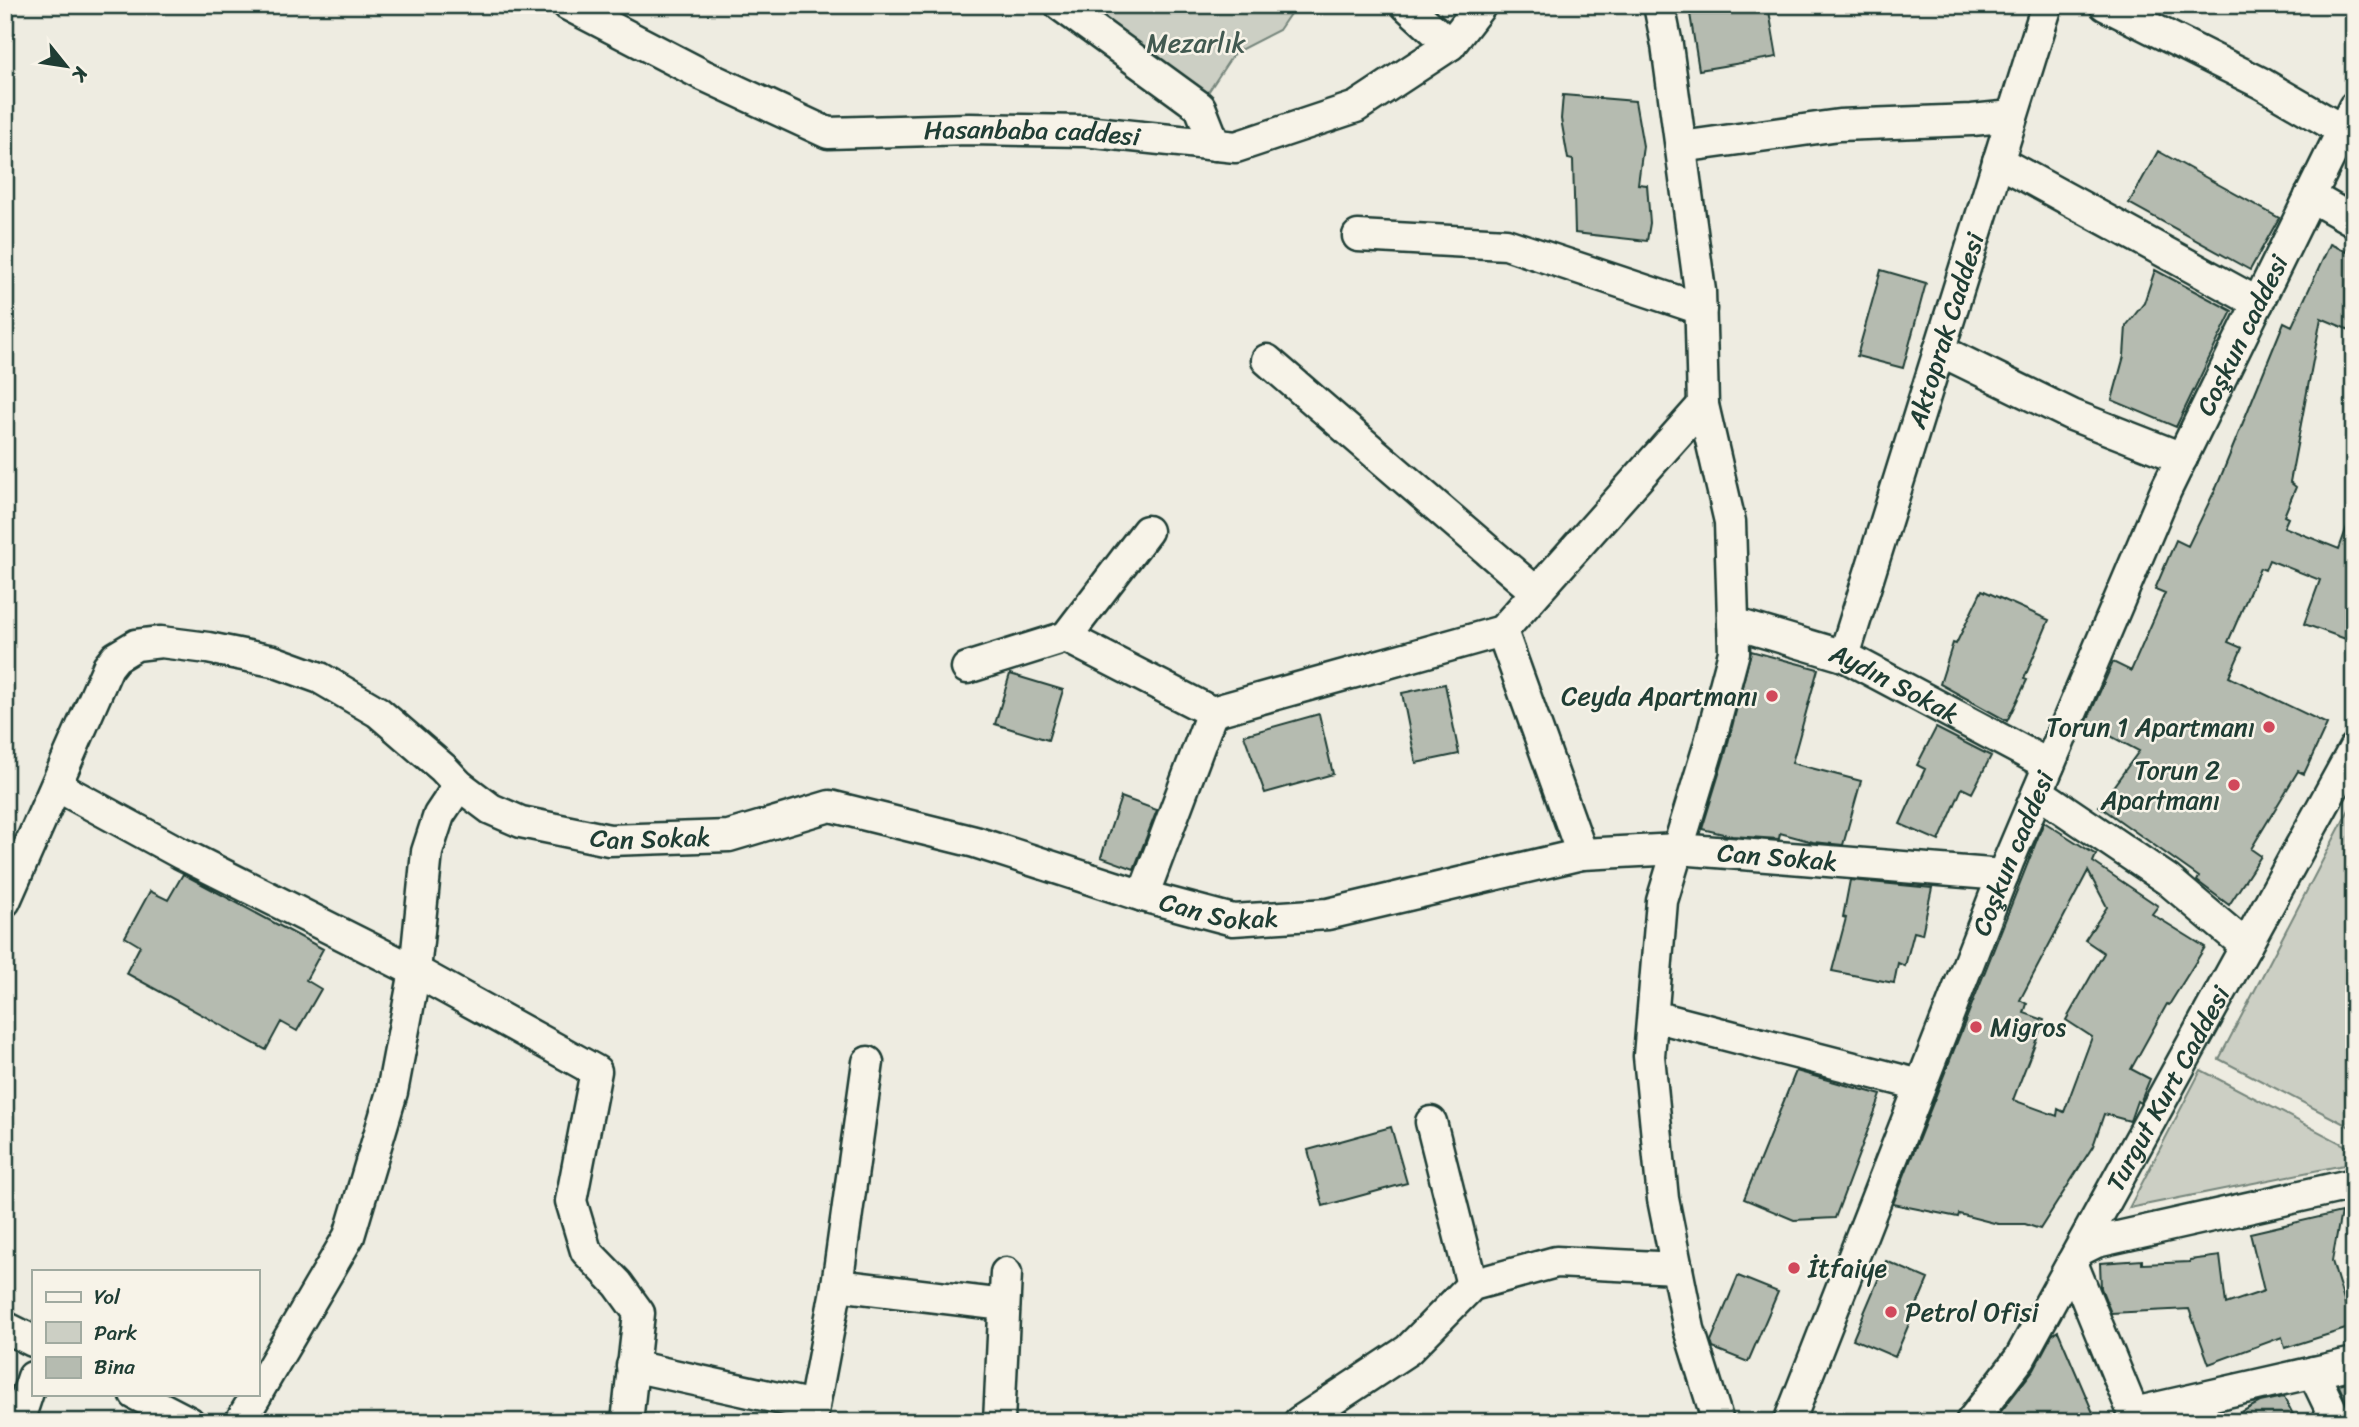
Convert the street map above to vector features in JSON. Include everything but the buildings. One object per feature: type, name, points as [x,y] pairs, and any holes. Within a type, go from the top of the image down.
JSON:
[{"type":"street","name":"Hasanbaba caddesi","points":[[568,5],[703,75],[828,133],[969,129],[1085,131],[1236,147],[1356,107],[1450,45],[1481,5]]},
{"type":"street","points":[[1060,5],[1200,107],[1215,145]]},
{"type":"street","points":[[1406,5],[1450,45]]},
{"type":"street","points":[[1659,5],[1681,147],[1701,309],[1703,405],[1730,522],[1734,652],[1662,901],[1649,1056],[1663,1199],[1689,1329],[1718,1422]]},
{"type":"street","name":"Aktoprak Caddesi","points":[[1844,656],[2047,5]]},
{"type":"street","points":[[2105,5],[2261,83],[2348,118]]},
{"type":"street","points":[[1681,147],[1839,125],[2012,116]]},
{"type":"street","name":"Coşkun caddesi","points":[[1789,1422],[2003,874],[2049,765],[2182,458],[2348,118]]},
{"type":"street","points":[[1998,161],[2258,303]]},
{"type":"street","points":[[2310,196],[2354,221]]},
{"type":"street","points":[[1358,236],[1506,244],[1701,309]]},
{"type":"street","points":[[1939,350],[2072,415],[2182,458]]},
{"type":"street","points":[[1267,360],[1536,592]]},
{"type":"street","points":[[1066,637],[1212,712],[1502,631],[1703,405]]},
{"type":"street","points":[[967,668],[1066,637],[1147,531]]},
{"type":"street","name":"Aydın Sokak","points":[[1733,623],[1844,656],[2049,765]]},
{"type":"street","points":[[1502,631],[1583,854]]},
{"type":"street","name":"Can Sokak","points":[[5,901],[108,667],[116,657],[136,645],[161,642],[272,661],[320,678],[378,712],[459,785],[491,809],[521,822],[609,840],[729,836],[830,806],[975,842],[1143,895],[1233,920],[1328,914],[1583,854],[1678,849],[2003,874]]},
{"type":"street","points":[[1143,895],[1212,712]]},
{"type":"street","name":"Turgut Kurt Caddesi","points":[[1971,1422],[2020,1358],[2354,749]]},
{"type":"street","points":[[259,1390],[349,1236],[391,1092],[415,971],[427,852],[439,815],[459,785]]},
{"type":"street","points":[[57,786],[180,853],[415,971],[596,1071],[571,1201],[586,1251],[618,1284],[639,1312],[627,1422]]},
{"type":"street","points":[[2038,792],[2168,880],[2246,946]]},
{"type":"street","points":[[1653,1016],[1920,1085]]},
{"type":"street","points":[[632,1366],[813,1414],[837,1285],[868,1062]]},
{"type":"street","points":[[1431,1122],[1472,1285]]},
{"type":"street","points":[[2354,1184],[2096,1242],[2076,1256],[2136,1417],[2354,1363]]},
{"type":"street","points":[[1299,1422],[1408,1350],[1472,1285],[1556,1262],[1677,1268]]},
{"type":"street","points":[[999,1422],[1006,1273]]},
{"type":"street","points":[[837,1285],[1004,1306]]},
{"type":"street","points":[[5,1327],[32,1340]]},
{"type":"street","points":[[2313,1373],[2337,1422]]},
{"type":"street","points":[[18,1422],[32,1380]]},
{"type":"street","points":[[139,1396],[189,1422]]},
{"type":"street","points":[[240,1422],[255,1396]]},
{"type":"green space","name":"Mezarlık","points":[[1065,5],[1296,5],[1279,30],[1234,53],[1207,94]]},
{"type":"green space","points":[[2354,800],[2354,1129],[2219,1059]]},
{"type":"green space","points":[[2201,1070],[2354,1150],[2354,1163],[2129,1208]]},
{"type":"place","name":"Ceyda Apartmanı","points":[[1772,696]]},
{"type":"place","name":"Torun 1 Apartmanı","points":[[2269,727]]},
{"type":"place","name":"Torun 2 Apartmanı","points":[[2234,785]]},
{"type":"place","name":"Migros","points":[[1976,1027]]},
{"type":"place","name":"İtfaiye","points":[[1794,1268]]},
{"type":"place","name":"Petrol Ofisi","points":[[1891,1312]]}]
